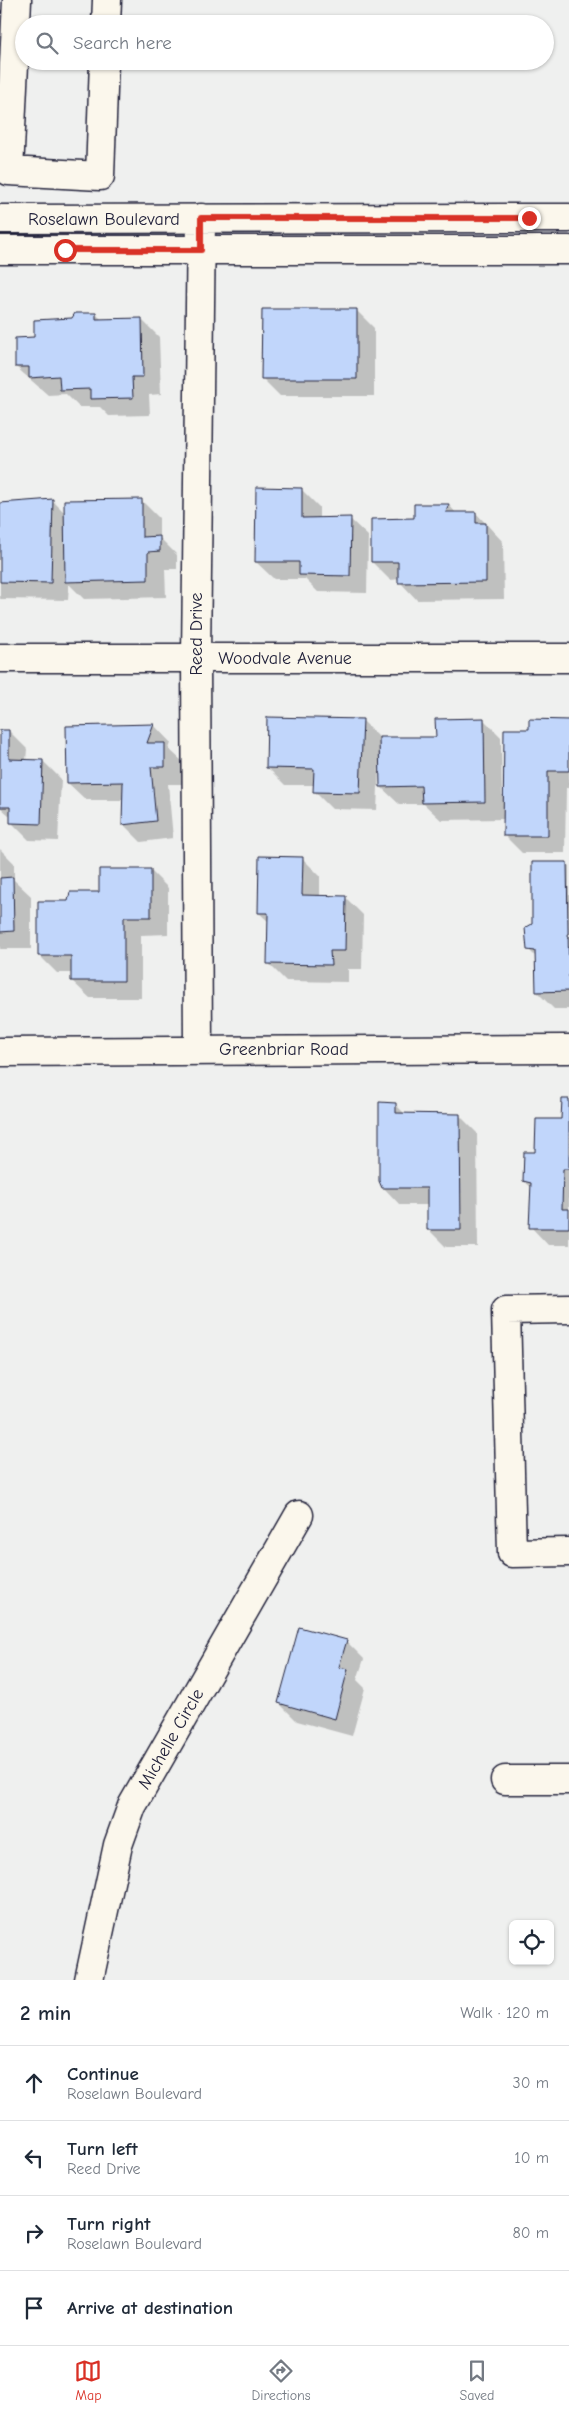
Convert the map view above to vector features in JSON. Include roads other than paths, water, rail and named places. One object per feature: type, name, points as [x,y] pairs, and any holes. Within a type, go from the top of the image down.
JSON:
[{"type":"street","points":[[16,15],[17,0]]},
{"type":"street","points":[[106,15],[107,0]]},
{"type":"street","points":[[15,43],[9,171],[100,176],[104,70]]},
{"type":"street","points":[[64,174],[65,250]]},
{"type":"street","name":"Reed Drive","points":[[198,1049],[196,658],[201,218]]},
{"type":"street","points":[[529,218],[529,250]]},
{"type":"street","name":"Roselawn Boulevard","points":[[0,219],[569,218]]},
{"type":"street","name":"Roselawn Boulevard","points":[[0,250],[569,250]]},
{"type":"street","name":"Woodvale Avenue","points":[[0,658],[569,658]]},
{"type":"street","name":"Greenbriar Road","points":[[0,1052],[198,1049],[569,1049]]},
{"type":"street","points":[[569,1309],[506,1310],[512,1553],[569,1552]]},
{"type":"street","name":"Michelle Circle","points":[[89,1980],[118,1845],[132,1806],[299,1516]]},
{"type":"street","points":[[505,1780],[569,1780]]}]
